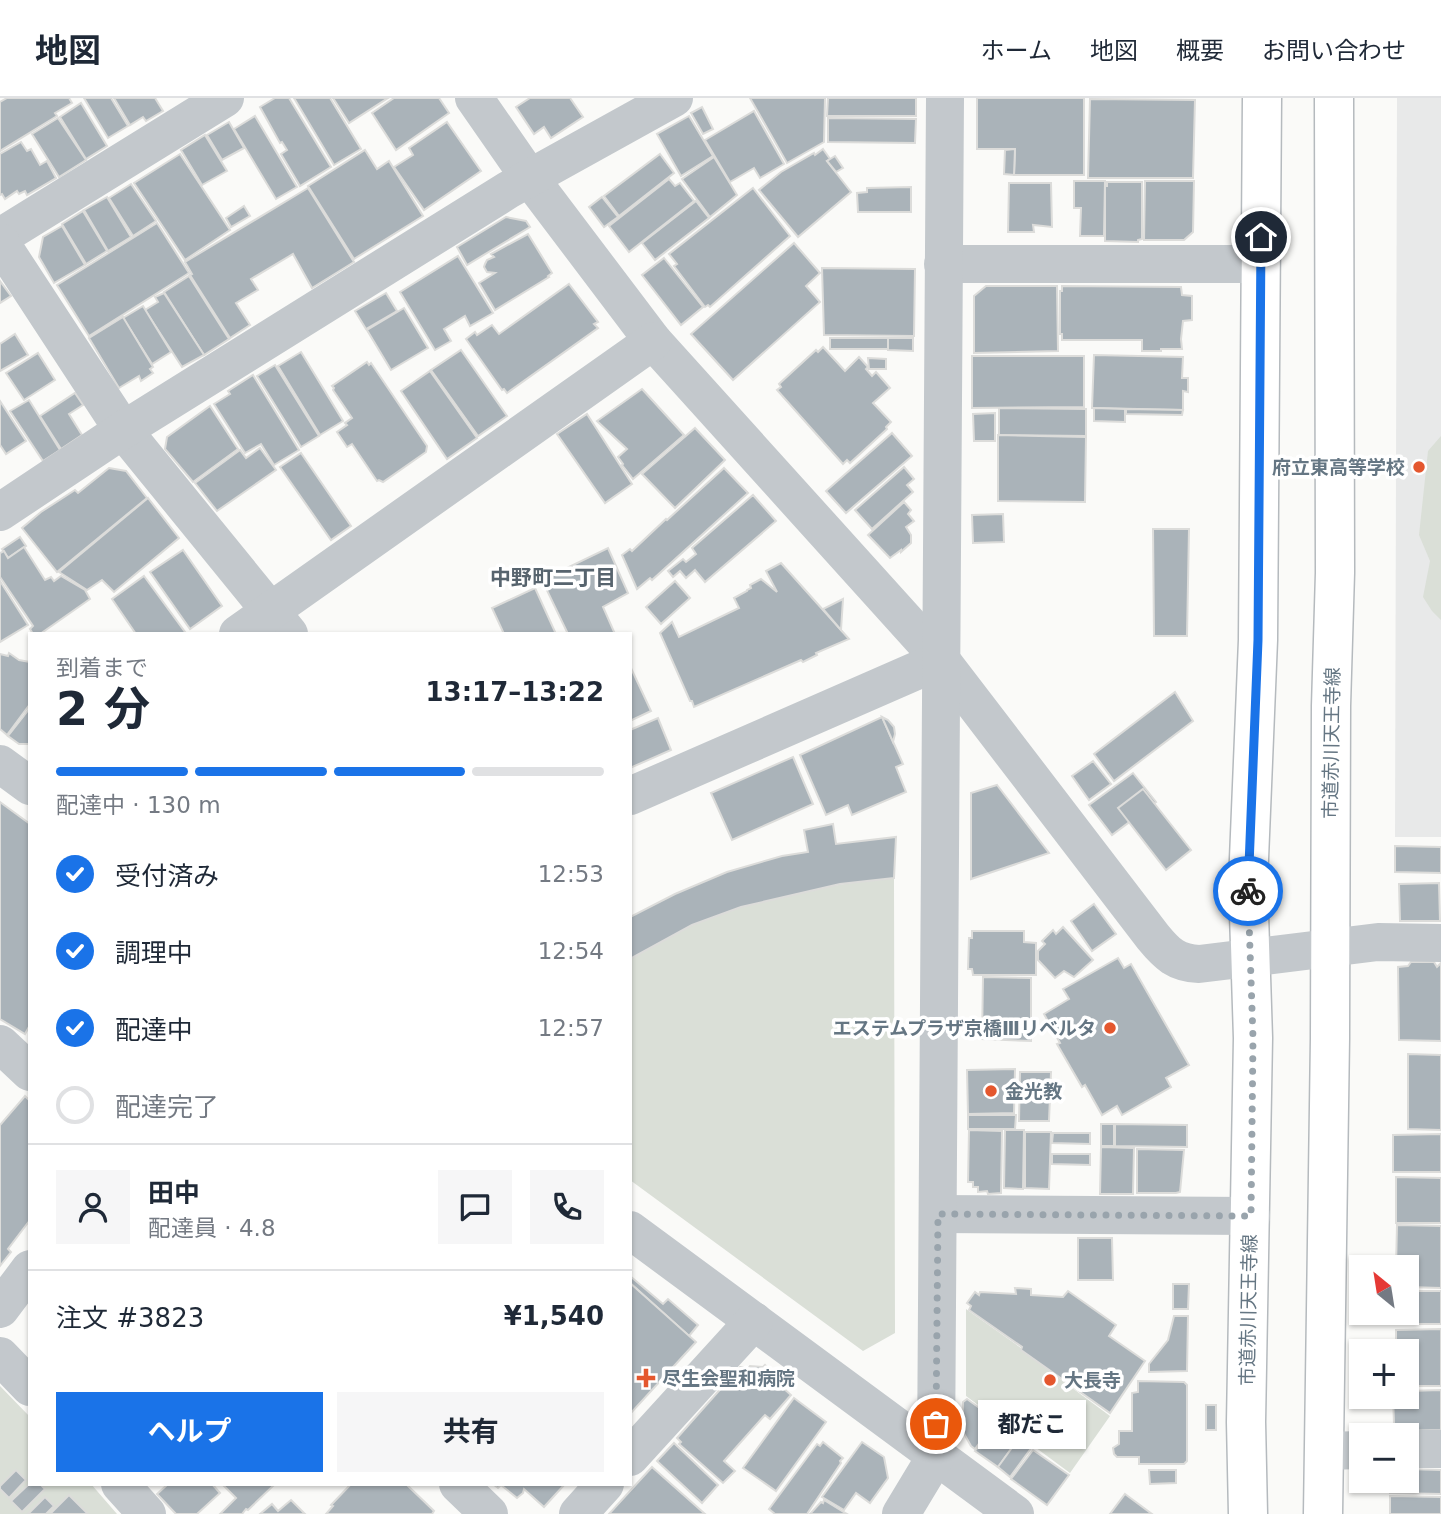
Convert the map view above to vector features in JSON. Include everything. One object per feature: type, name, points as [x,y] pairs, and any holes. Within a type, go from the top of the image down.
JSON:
[{"type":"main road","name":"市道赤川天王寺線","points":[[1248,1514],[1246,1422],[1253,1038],[1248,883],[1258,640],[1262,98]]},
{"type":"main road","name":"市道赤川天王寺線","points":[[1323,1514],[1343,1450],[1329,883],[1335,573],[1334,98]]},
{"type":"street","points":[[225,98],[0,240],[123,430],[280,622]]},
{"type":"street","points":[[474,98],[529,177],[653,341],[941,660],[1162,948],[1186,964],[1199,964],[1378,942],[1441,943]]},
{"type":"street","points":[[0,512],[123,430],[529,177],[674,98]]},
{"type":"street","points":[[901,1514],[936,1456],[945,98]]},
{"type":"street","points":[[943,264],[1261,264]]},
{"type":"street","points":[[245,632],[280,622],[653,341]]},
{"type":"street","points":[[632,795],[941,660]]},
{"type":"street","points":[[0,1044],[28,1070]]},
{"type":"street","points":[[938,1214],[1251,1216]]},
{"type":"street","points":[[632,1231],[1015,1514]]},
{"type":"street","points":[[0,1309],[28,1272]]},
{"type":"street","points":[[632,1455],[754,1321]]},
{"type":"street","points":[[0,1356],[28,1385]]},
{"type":"street","points":[[1419,1450],[1441,1449]]},
{"type":"street","points":[[460,1486],[489,1514]]},
{"type":"street","points":[[578,1514],[603,1486]]},
{"type":"shaded area","name":"府立東高等学校","points":[[1397,98],[1441,98],[1441,837],[1395,837]]},
{"type":"shaded area","points":[[1441,436],[1441,620],[1423,597],[1430,561],[1419,535],[1428,451]]},
{"type":"shaded area","points":[[894,878],[895,1333],[863,1351],[632,1181],[632,958],[683,930],[740,907],[842,884]]},
{"type":"shaded area","points":[[966,1309],[1110,1416],[1070,1473],[966,1396]]},
{"type":"shaded area","points":[[0,1386],[28,1415],[28,1486],[93,1486],[117,1514],[0,1514]]},
{"type":"building","points":[[7,98],[69,98],[72,103],[55,113],[57,116],[0,151],[0,102]]},
{"type":"building","points":[[84,98],[111,98],[128,126],[108,138]]},
{"type":"building","points":[[114,98],[155,98],[163,111],[146,121],[143,117],[130,125]]},
{"type":"building","points":[[275,98],[289,98],[331,167],[300,186],[281,154],[287,150],[282,142],[280,143],[260,107]]},
{"type":"building","points":[[294,98],[330,98],[361,149],[334,165]]},
{"type":"building","points":[[333,98],[388,98],[349,123]]},
{"type":"building","points":[[394,98],[439,98],[449,113],[396,150],[372,113]]},
{"type":"building","points":[[530,98],[570,98],[583,117],[551,138],[544,127],[534,134],[516,107]]},
{"type":"building","points":[[750,98],[825,98],[824,142],[787,163]]},
{"type":"building","points":[[828,98],[916,98],[916,116],[827,116]]},
{"type":"building","points":[[977,98],[1084,98],[1084,175],[1014,175],[1015,149],[977,149]]},
{"type":"building","points":[[1090,99],[1195,100],[1193,178],[1088,178]]},
{"type":"building","points":[[81,103],[107,146],[86,159],[60,117]]},
{"type":"building","points":[[702,107],[713,129],[703,134],[691,113]]},
{"type":"building","points":[[754,111],[784,164],[760,178],[754,168],[730,182],[705,140]]},
{"type":"building","points":[[255,116],[297,187],[276,199],[234,129]]},
{"type":"building","points":[[689,116],[713,156],[681,176],[657,134]]},
{"type":"building","points":[[58,118],[86,160],[59,177],[32,134]]},
{"type":"building","points":[[828,118],[916,119],[915,143],[828,142]]},
{"type":"building","points":[[229,122],[244,148],[222,160],[207,135]]},
{"type":"building","points":[[447,122],[481,171],[424,210],[394,167],[413,155],[409,148]]},
{"type":"building","points":[[205,135],[227,171],[202,185],[181,150]]},
{"type":"building","points":[[21,142],[27,151],[31,149],[40,165],[47,161],[56,178],[27,195],[25,191],[19,194],[17,191],[5,199],[0,195],[0,154]]},
{"type":"building","points":[[823,149],[830,159],[827,161],[851,192],[798,237],[759,190],[781,172]]},
{"type":"building","points":[[1015,149],[1014,175],[1004,174],[1005,150]]},
{"type":"building","points":[[365,150],[377,169],[389,161],[423,216],[354,259],[308,186]]},
{"type":"building","points":[[180,154],[230,230],[185,260],[134,183]]},
{"type":"building","points":[[660,154],[674,173],[619,216],[604,196]]},
{"type":"building","points":[[835,156],[843,168],[836,172],[827,161]]},
{"type":"building","points":[[714,157],[737,195],[710,217],[682,179]]},
{"type":"building","points":[[669,179],[675,186],[680,183],[694,201],[629,252],[609,226]]},
{"type":"building","points":[[1074,181],[1105,181],[1104,236],[1080,236],[1081,208],[1074,208]]},
{"type":"building","points":[[1145,181],[1194,181],[1193,232],[1184,240],[1144,240]]},
{"type":"building","points":[[1107,182],[1142,182],[1142,239],[1138,242],[1105,241]]},
{"type":"building","points":[[1009,183],[1051,183],[1052,227],[1033,225],[1034,232],[1008,232]]},
{"type":"building","points":[[131,184],[156,221],[133,236],[109,198]]},
{"type":"building","points":[[911,187],[911,212],[858,212],[857,193],[867,192],[867,188]]},
{"type":"building","points":[[308,188],[354,262],[312,288],[293,254],[251,279],[258,290],[236,303],[250,325],[230,338],[190,275],[192,274],[185,262]]},
{"type":"building","points":[[753,188],[790,236],[710,307],[705,307],[674,266],[677,264],[669,254]]},
{"type":"building","points":[[107,197],[131,237],[108,251],[84,210]]},
{"type":"building","points":[[602,197],[618,217],[604,227],[589,207]]},
{"type":"building","points":[[696,201],[709,218],[655,260],[642,243]]},
{"type":"building","points":[[244,206],[250,216],[231,227],[226,218]]},
{"type":"building","points":[[83,211],[107,251],[86,264],[62,224]]},
{"type":"building","points":[[506,217],[526,221],[530,227],[467,265],[457,247]]},
{"type":"building","points":[[157,223],[189,273],[89,336],[57,285]]},
{"type":"building","points":[[62,226],[85,265],[54,283],[39,257],[43,237]]},
{"type":"building","points":[[528,234],[552,273],[495,310],[479,283],[495,273],[487,272],[485,264],[494,257],[491,254]]},
{"type":"building","points":[[794,243],[820,273],[806,286],[820,302],[733,380],[691,334]]},
{"type":"building","points":[[458,256],[493,313],[470,326],[465,316],[444,329],[451,341],[435,350],[400,292]]},
{"type":"building","points":[[664,258],[703,307],[681,325],[642,275]]},
{"type":"building","points":[[822,268],[915,269],[914,336],[824,335]]},
{"type":"building","points":[[189,276],[229,339],[204,355],[164,292]]},
{"type":"building","points":[[0,281],[11,296],[0,303]]},
{"type":"building","points":[[569,284],[598,322],[594,324],[598,328],[507,393],[502,390],[466,339],[492,325],[499,334]]},
{"type":"building","points":[[986,286],[1057,286],[1058,351],[974,353],[974,296]]},
{"type":"building","points":[[1062,286],[1181,287],[1182,295],[1192,296],[1192,320],[1183,321],[1182,349],[1142,351],[1142,340],[1062,340]]},
{"type":"building","points":[[164,293],[204,355],[182,367],[145,310],[158,302],[155,297]]},
{"type":"building","points":[[386,293],[397,311],[366,329],[355,311]]},
{"type":"building","points":[[143,306],[171,352],[152,364],[123,318]]},
{"type":"building","points":[[404,308],[428,348],[391,370],[367,330]]},
{"type":"building","points":[[123,317],[153,367],[150,369],[153,373],[141,381],[139,376],[119,388],[89,338]]},
{"type":"building","points":[[15,334],[28,355],[0,371],[0,344]]},
{"type":"building","points":[[830,338],[888,338],[888,349],[830,349]]},
{"type":"building","points":[[888,338],[913,338],[913,351],[888,350]]},
{"type":"building","points":[[823,347],[845,371],[859,357],[872,376],[876,372],[890,388],[873,403],[891,422],[887,429],[850,463],[847,460],[843,464],[777,390],[781,387],[779,384],[816,350],[818,352]]},
{"type":"building","points":[[461,350],[507,416],[478,436],[431,370]]},
{"type":"building","points":[[301,352],[343,421],[320,435],[278,366]]},
{"type":"building","points":[[38,353],[55,380],[24,400],[6,373]]},
{"type":"building","points":[[1094,355],[1183,357],[1182,378],[1188,378],[1188,392],[1183,391],[1183,410],[1092,408]]},
{"type":"building","points":[[972,356],[1084,356],[1084,407],[972,408]]},
{"type":"building","points":[[868,358],[886,359],[886,369],[869,369]]},
{"type":"building","points":[[367,362],[369,365],[371,363],[427,446],[426,452],[383,482],[377,481],[352,444],[347,447],[337,432],[352,418],[332,386]]},
{"type":"building","points":[[275,365],[319,436],[301,447],[257,376]]},
{"type":"building","points":[[430,371],[477,438],[447,459],[401,391]]},
{"type":"building","points":[[253,375],[299,450],[274,465],[261,444],[245,453],[214,404]]},
{"type":"building","points":[[642,389],[684,435],[633,479],[618,457],[627,449],[597,421]]},
{"type":"building","points":[[75,393],[83,405],[69,414],[82,435],[61,449],[40,416]]},
{"type":"building","points":[[29,400],[60,450],[43,461],[10,411]]},
{"type":"building","points":[[0,401],[26,441],[6,454],[0,445]]},
{"type":"building","points":[[210,406],[238,449],[193,482],[165,449],[167,437]]},
{"type":"building","points":[[999,408],[1086,409],[1086,436],[999,435]]},
{"type":"building","points":[[1094,408],[1125,409],[1125,422],[1094,421]]},
{"type":"building","points":[[1126,409],[1183,410],[1182,415],[1126,414]]},
{"type":"building","points":[[995,413],[995,441],[974,441],[973,414]]},
{"type":"building","points":[[587,414],[632,484],[605,503],[557,434]]},
{"type":"building","points":[[695,428],[725,460],[675,508],[642,474]]},
{"type":"building","points":[[892,433],[912,456],[846,513],[826,491]]},
{"type":"building","points":[[998,435],[1086,437],[1085,502],[998,501]]},
{"type":"building","points":[[260,448],[276,470],[217,511],[195,483],[240,450],[246,458]]},
{"type":"building","points":[[301,453],[351,526],[331,540],[280,467]]},
{"type":"building","points":[[904,467],[914,479],[907,485],[913,492],[872,529],[855,510]]},
{"type":"building","points":[[109,468],[126,471],[147,498],[57,572],[22,528],[75,490],[78,493]]},
{"type":"building","points":[[724,468],[748,493],[652,580],[650,578],[637,589],[622,555],[630,549],[632,551]]},
{"type":"building","points":[[753,495],[776,521],[705,582],[695,570],[686,578],[680,571],[673,577],[668,571],[683,559],[686,562],[696,554],[692,548]]},
{"type":"building","points":[[148,498],[179,538],[114,592],[102,580],[87,590],[59,572]]},
{"type":"building","points":[[904,502],[911,510],[908,514],[914,521],[906,527],[911,535],[911,543],[890,558],[868,535]]},
{"type":"building","points":[[1003,514],[1004,542],[973,543],[972,515]]},
{"type":"building","points":[[1153,529],[1189,529],[1187,636],[1154,636]]},
{"type":"building","points":[[20,537],[26,546],[8,558],[2,549]]},
{"type":"building","points":[[24,547],[45,580],[51,577],[54,581],[61,576],[85,590],[90,599],[43,632],[32,632],[30,629],[33,626],[0,577],[0,553],[4,551],[8,558]]},
{"type":"building","points":[[608,548],[628,593],[603,607],[614,632],[567,632],[542,580]]},
{"type":"building","points":[[183,550],[222,606],[190,629],[150,572]]},
{"type":"building","points":[[781,563],[849,639],[816,653],[817,655],[803,662],[801,660],[694,707],[660,633],[672,622],[679,637],[739,608],[734,598],[761,579],[777,592],[766,571]]},
{"type":"building","points":[[144,576],[185,632],[135,632],[112,599]]},
{"type":"building","points":[[0,581],[28,625],[0,642]]},
{"type":"building","points":[[675,581],[690,598],[661,624],[646,607]]},
{"type":"building","points":[[535,588],[555,632],[503,632],[492,608]]},
{"type":"building","points":[[843,599],[841,630],[823,609]]},
{"type":"building","points":[[9,653],[19,660],[28,662],[28,707],[7,735],[0,729],[0,654],[8,656]]},
{"type":"building","points":[[632,670],[651,711],[632,720]]},
{"type":"building","points":[[1175,692],[1193,721],[1114,781],[1094,754]]},
{"type":"building","points":[[28,711],[28,744],[19,744],[8,736]]},
{"type":"building","points":[[882,717],[903,764],[896,767],[906,792],[852,815],[848,805],[826,815],[800,755]]},
{"type":"building","points":[[882,717],[894,727],[893,742]]},
{"type":"building","points":[[658,718],[671,750],[632,767],[632,729]]},
{"type":"building","points":[[793,757],[813,804],[732,840],[711,793]]},
{"type":"building","points":[[1093,761],[1111,784],[1089,800],[1072,776]]},
{"type":"building","points":[[1133,773],[1156,802],[1112,835],[1089,805]]},
{"type":"building","points":[[997,785],[1049,853],[971,879],[971,793]]},
{"type":"building","points":[[1143,789],[1191,850],[1166,870],[1118,808]]},
{"type":"building","points":[[0,802],[28,823],[28,1029],[25,1034],[0,1019]]},
{"type":"building","points":[[833,824],[836,844],[896,837],[894,878],[840,884],[741,907],[692,925],[632,958],[632,916],[727,872],[782,856],[808,852],[804,830]]},
{"type":"building","points":[[1395,846],[1441,847],[1441,873],[1395,872]]},
{"type":"building","points":[[1439,883],[1440,921],[1400,921],[1399,884]]},
{"type":"building","points":[[1094,904],[1116,934],[1092,951],[1071,921]]},
{"type":"building","points":[[1063,927],[1093,960],[1074,977],[1064,971],[1055,978],[1038,960],[1038,951],[1045,944],[1042,941],[1053,930],[1056,934]]},
{"type":"building","points":[[972,931],[1024,931],[1024,942],[1036,943],[1036,975],[973,975],[972,969],[968,969],[969,938],[972,938]]},
{"type":"building","name":"エステムプラザ京橋Ⅲリベルタ","points":[[1118,958],[1124,968],[1131,964],[1189,1065],[1166,1078],[1171,1087],[1122,1115],[1117,1106],[1102,1115],[1057,1044],[1060,1043],[1044,1014],[1069,999],[1063,989]]},
{"type":"building","points":[[1411,962],[1434,962],[1437,967],[1441,963],[1441,1041],[1399,1040],[1398,967],[1408,966]]},
{"type":"building","points":[[983,977],[1031,978],[1031,1041],[982,1039]]},
{"type":"building","points":[[1408,1054],[1441,1055],[1441,1130],[1408,1129]]},
{"type":"building","name":"金光教","points":[[1015,1069],[1014,1113],[968,1114],[967,1070]]},
{"type":"building","points":[[1020,1072],[1051,1072],[1049,1121],[1019,1121]]},
{"type":"building","points":[[25,1096],[28,1099],[28,1223],[8,1249],[11,1252],[0,1266],[0,1125]]},
{"type":"building","points":[[968,1115],[1016,1115],[1015,1129],[968,1129]]},
{"type":"building","points":[[1101,1124],[1114,1124],[1114,1146],[1101,1146]]},
{"type":"building","points":[[1115,1124],[1187,1125],[1187,1147],[1115,1146]]},
{"type":"building","points":[[969,1130],[1002,1131],[1001,1193],[978,1192],[978,1187],[973,1187],[973,1182],[968,1182]]},
{"type":"building","points":[[1005,1130],[1024,1130],[1023,1189],[1004,1188]]},
{"type":"building","points":[[1025,1132],[1051,1132],[1049,1189],[1025,1188]]},
{"type":"building","points":[[1053,1133],[1090,1133],[1090,1144],[1052,1143]]},
{"type":"building","points":[[1441,1134],[1441,1172],[1393,1172],[1393,1135]]},
{"type":"building","points":[[1101,1147],[1134,1148],[1133,1194],[1100,1194]]},
{"type":"building","points":[[1137,1149],[1184,1150],[1180,1192],[1137,1193]]},
{"type":"building","points":[[1052,1154],[1090,1154],[1090,1165],[1052,1164]]},
{"type":"building","points":[[1396,1177],[1441,1178],[1441,1223],[1396,1223]]},
{"type":"building","points":[[1397,1225],[1441,1226],[1441,1288],[1419,1287],[1419,1255],[1396,1255]]},
{"type":"building","points":[[1078,1238],[1112,1238],[1113,1280],[1078,1280]]},
{"type":"building","points":[[632,1278],[663,1304],[668,1299],[698,1325],[689,1336],[632,1285]]},
{"type":"building","points":[[1173,1284],[1189,1284],[1188,1309],[1173,1309]]},
{"type":"building","name":"尽生会聖和病院","points":[[632,1285],[696,1342],[632,1412]]},
{"type":"building","points":[[1015,1288],[1031,1289],[1031,1295],[1063,1297],[1068,1291],[1116,1325],[1109,1336],[1145,1361],[1110,1413],[969,1310],[971,1306],[967,1303],[975,1292],[979,1295],[980,1292],[1016,1294]]},
{"type":"building","points":[[1419,1291],[1441,1291],[1441,1324],[1419,1324]]},
{"type":"building","points":[[1174,1316],[1188,1316],[1187,1371],[1149,1372],[1149,1364],[1168,1340]]},
{"type":"building","points":[[1441,1329],[1441,1386],[1419,1386],[1419,1339],[1396,1339],[1396,1330]]},
{"type":"building","points":[[765,1365],[784,1383],[782,1387],[791,1395],[770,1419],[765,1415],[724,1461],[735,1471],[723,1483],[679,1444],[681,1442],[677,1438],[740,1367],[747,1370],[750,1366]]},
{"type":"building","points":[[1138,1381],[1184,1382],[1187,1385],[1187,1461],[1184,1464],[1139,1464],[1139,1457],[1117,1457],[1114,1454],[1113,1448],[1119,1444],[1119,1431],[1132,1431],[1132,1393],[1138,1392]]},
{"type":"building","points":[[1441,1390],[1441,1430],[1419,1431],[1419,1423],[1394,1423],[1393,1409],[1419,1409],[1419,1391]]},
{"type":"building","points":[[794,1398],[826,1422],[776,1491],[743,1468]]},
{"type":"building","points":[[967,1399],[996,1420],[975,1449],[962,1430],[963,1402]]},
{"type":"building","points":[[1206,1405],[1216,1405],[1216,1430],[1206,1430]]},
{"type":"building","points":[[997,1421],[1019,1438],[998,1467],[975,1451]]},
{"type":"building","points":[[1019,1438],[1032,1447],[1010,1477],[998,1467]]},
{"type":"building","points":[[823,1442],[843,1458],[807,1514],[775,1514],[769,1509],[817,1444],[820,1446]]},
{"type":"building","points":[[862,1442],[884,1457],[888,1478],[870,1503],[856,1493],[844,1510],[822,1497]]},
{"type":"building","points":[[674,1443],[718,1485],[702,1503],[657,1461]]},
{"type":"building","points":[[1033,1450],[1069,1475],[1047,1505],[1011,1479]]},
{"type":"building","points":[[652,1467],[705,1514],[609,1514]]},
{"type":"building","points":[[1419,1469],[1441,1470],[1441,1494],[1390,1493],[1419,1493]]},
{"type":"building","points":[[16,1470],[26,1480],[9,1498],[0,1486]]},
{"type":"building","points":[[1149,1470],[1176,1470],[1176,1483],[1150,1484]]},
{"type":"building","points":[[28,1485],[42,1486],[45,1489],[22,1512],[11,1501]]},
{"type":"building","points":[[166,1486],[214,1486],[220,1493],[197,1514],[176,1514],[157,1494]]},
{"type":"building","points":[[224,1486],[273,1486],[242,1514],[220,1514],[236,1498]]},
{"type":"building","points":[[349,1486],[408,1486],[434,1511],[432,1514],[326,1514],[333,1506],[331,1505]]},
{"type":"building","points":[[502,1486],[563,1486],[544,1507],[524,1489],[517,1498]]},
{"type":"building","points":[[1125,1494],[1152,1514],[1110,1514]]},
{"type":"building","points":[[69,1495],[88,1514],[51,1513]]},
{"type":"building","points":[[1390,1496],[1441,1497],[1441,1514],[1390,1514]]},
{"type":"building","points":[[45,1497],[54,1506],[46,1514],[28,1514]]},
{"type":"building","points":[[291,1500],[305,1514],[260,1514],[272,1504],[278,1511]]},
{"type":"building","points":[[824,1500],[847,1514],[810,1514]]},
{"type":"way so far","points":[[936,1424],[938,1214],[1251,1216],[1253,1038],[1248,891]]},
{"type":"place","name":"府立東高等学校","points":[[1419,467]]},
{"type":"place","name":"エステムプラザ京橋Ⅲリベルタ","points":[[1110,1028]]},
{"type":"place","name":"金光教","points":[[991,1091]]},
{"type":"place","name":"尽生会聖和病院","points":[[646,1378]]},
{"type":"place","name":"大長寺","points":[[1050,1380]]},
{"type":"place","name":"都だこ","points":[[936,1424]]},
{"type":"district","name":"中野町二丁目","points":[[553,578]]},
{"type":"route","points":[[1248,891],[1258,640],[1261,237]]}]
